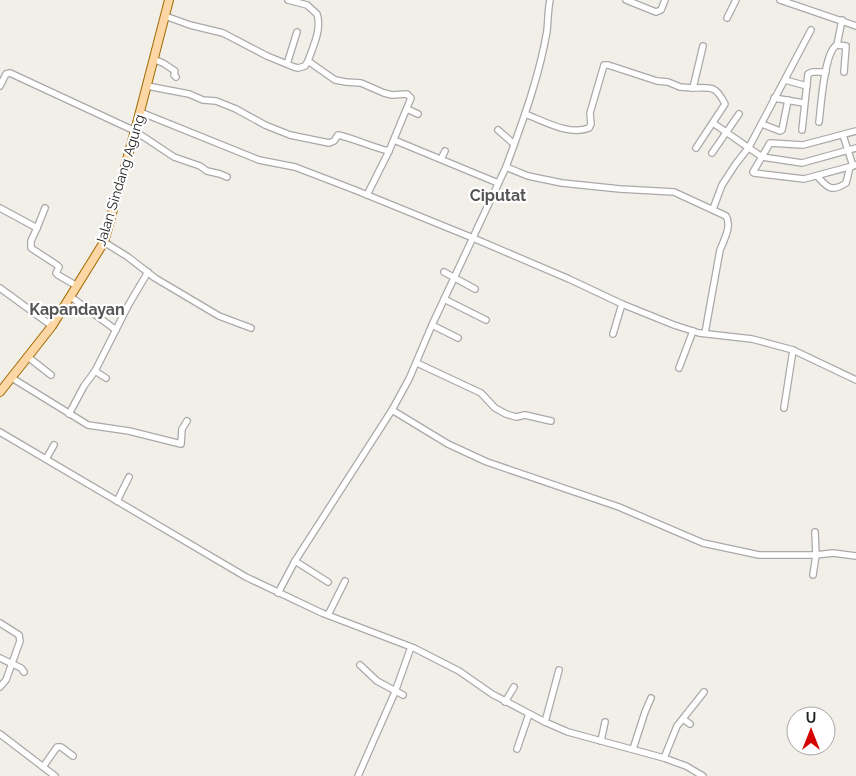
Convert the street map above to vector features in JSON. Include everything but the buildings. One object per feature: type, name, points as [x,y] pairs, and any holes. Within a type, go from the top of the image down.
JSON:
[{"type":"main road","name":"Jalan Sindang Agung","points":[[0,392],[52,326],[104,242],[169,0]]},
{"type":"street","points":[[165,16],[190,25],[229,35],[267,56],[299,68],[306,66],[319,19],[317,14],[307,6],[288,0]]},
{"type":"street","points":[[278,593],[295,561],[392,410],[417,363],[432,325],[506,167],[536,76],[547,30],[550,0]]},
{"type":"street","points":[[626,0],[656,12],[660,11],[665,0]]},
{"type":"street","points":[[727,18],[736,0]]},
{"type":"street","points":[[780,0],[856,26]]},
{"type":"street","points":[[819,122],[826,72],[833,48],[837,45],[842,20]]},
{"type":"street","points":[[712,209],[722,185],[749,148],[811,30]]},
{"type":"street","points":[[287,64],[297,32]]},
{"type":"street","points":[[837,45],[846,46],[844,72]]},
{"type":"street","points":[[693,88],[703,46]]},
{"type":"street","points":[[153,59],[172,68],[175,71],[174,75],[176,77]]},
{"type":"street","points":[[308,61],[336,80],[361,83],[384,93],[409,95],[411,98],[368,195]]},
{"type":"street","points":[[526,109],[561,128],[579,132],[589,128],[591,124],[590,113],[604,65],[680,87],[711,87],[720,94],[726,104],[696,148]]},
{"type":"street","points":[[0,86],[9,72],[135,131],[174,157],[227,177]]},
{"type":"street","points":[[802,130],[804,103],[810,73],[826,72]]},
{"type":"street","points":[[785,80],[807,86]]},
{"type":"street","points":[[147,86],[189,94],[203,100],[216,102],[236,109],[265,125],[298,137],[329,143],[334,141],[338,135],[389,151]]},
{"type":"street","points":[[774,98],[804,103]]},
{"type":"street","points":[[762,124],[780,131],[782,130],[788,100]]},
{"type":"street","points":[[407,109],[418,114]]},
{"type":"street","points":[[140,112],[259,160],[295,167],[368,195],[569,279],[622,304],[693,331],[752,339],[792,350],[818,360],[856,380]]},
{"type":"street","points":[[712,153],[739,114]]},
{"type":"street","points":[[713,123],[762,157],[802,163],[856,148]]},
{"type":"street","points":[[498,130],[514,144]]},
{"type":"street","points":[[853,166],[804,180],[754,173],[753,171],[771,143],[801,146],[856,131]]},
{"type":"street","points":[[816,176],[828,187],[834,188],[846,183],[853,166],[843,135]]},
{"type":"street","points":[[394,140],[498,183]]},
{"type":"street","points":[[441,159],[446,151]]},
{"type":"street","points":[[506,167],[528,176],[562,183],[674,192],[726,216],[729,222],[725,240],[720,250],[705,333]]},
{"type":"street","points":[[0,208],[37,228]]},
{"type":"street","points":[[45,208],[30,247],[58,266],[56,272],[58,275],[77,286]]},
{"type":"street","points":[[104,242],[218,316],[251,328]]},
{"type":"street","points":[[69,414],[84,386],[95,371],[148,272]]},
{"type":"street","points":[[444,272],[475,289]]},
{"type":"street","points":[[0,288],[52,326]]},
{"type":"street","points":[[71,297],[116,330]]},
{"type":"street","points":[[444,299],[486,320]]},
{"type":"street","points":[[613,334],[622,304]]},
{"type":"street","points":[[432,325],[458,338]]},
{"type":"street","points":[[678,368],[693,331]]},
{"type":"street","points":[[784,408],[792,350]]},
{"type":"street","points":[[28,357],[51,375]]},
{"type":"street","points":[[417,363],[481,393],[503,413],[516,418],[525,415],[551,420]]},
{"type":"street","points":[[95,371],[106,378]]},
{"type":"street","points":[[12,378],[88,425],[129,431],[181,444],[182,429],[187,421]]},
{"type":"street","points":[[392,410],[448,444],[487,462],[618,507],[703,543],[759,555],[816,556],[832,553],[856,556]]},
{"type":"street","points":[[0,432],[246,577],[278,593],[328,615],[412,647],[459,671],[505,702],[568,732],[664,758],[686,766],[703,776]]},
{"type":"street","points":[[46,459],[54,445]]},
{"type":"street","points":[[117,501],[129,477]]},
{"type":"street","points":[[813,575],[816,556],[815,532]]},
{"type":"street","points":[[295,561],[328,582]]},
{"type":"street","points":[[328,615],[345,582]]},
{"type":"street","points":[[0,623],[19,635],[20,638],[6,680],[0,687]]},
{"type":"street","points":[[358,776],[395,692],[412,647]]},
{"type":"street","points":[[0,658],[21,668],[24,672]]},
{"type":"street","points":[[360,665],[377,681],[404,695]]},
{"type":"street","points":[[545,722],[559,670]]},
{"type":"street","points":[[505,702],[514,687]]},
{"type":"street","points":[[664,758],[673,735],[704,692]]},
{"type":"street","points":[[633,749],[651,698]]},
{"type":"street","points":[[517,749],[529,714]]},
{"type":"street","points":[[683,719],[690,724]]},
{"type":"street","points":[[601,741],[605,722]]},
{"type":"street","points":[[0,734],[55,776]]},
{"type":"street","points":[[43,767],[58,747],[61,747],[73,756]]},
{"type":"district","name":"Ciputat","points":[[498,195]]},
{"type":"district","name":"Kapandayan","points":[[77,309]]}]
